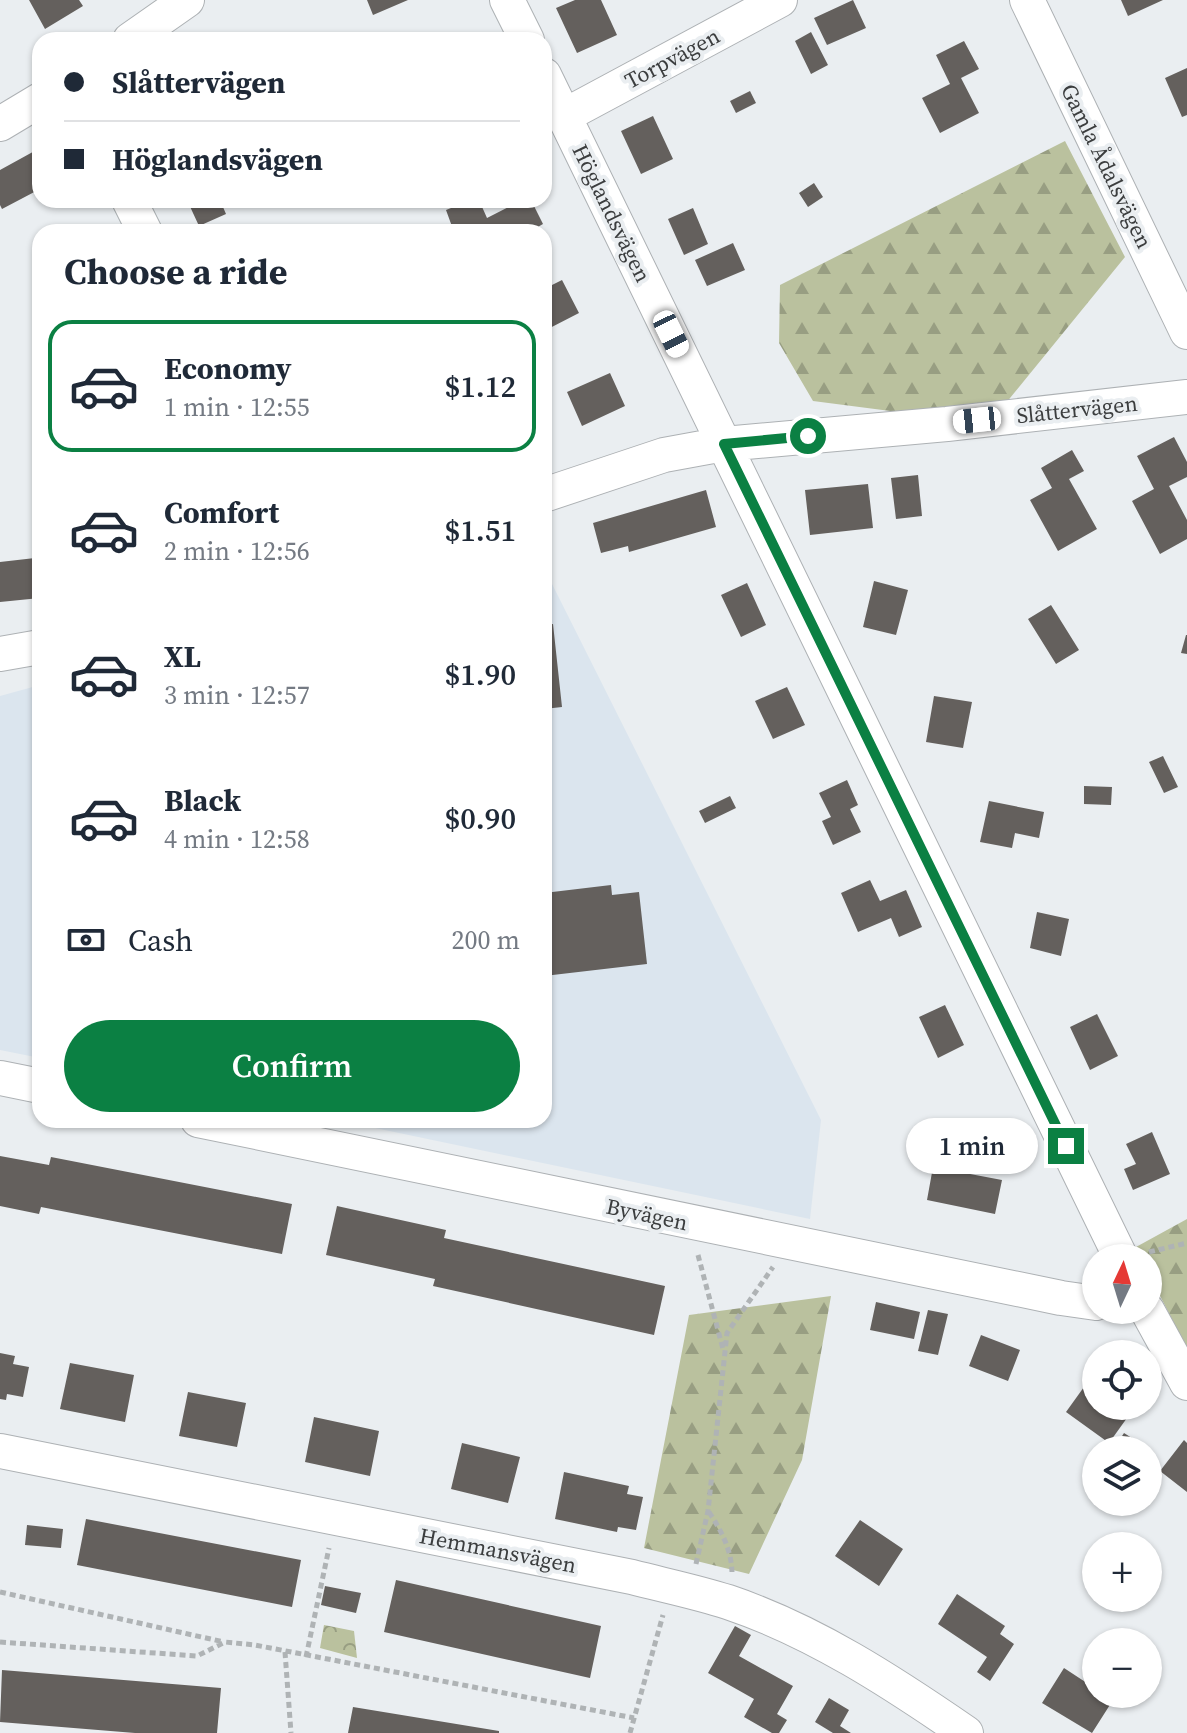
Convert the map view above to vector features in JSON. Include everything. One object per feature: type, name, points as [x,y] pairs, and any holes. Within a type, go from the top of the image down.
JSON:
[{"type":"street","points":[[141,32],[187,0]]},
{"type":"street","points":[[507,0],[523,32]]},
{"type":"street","name":"Torpvägen","points":[[564,116],[780,0]]},
{"type":"street","name":"Gamla Ådalsvägen","points":[[1027,0],[1187,332]]},
{"type":"street","name":"Höglandsvägen","points":[[552,91],[724,444],[1125,1244]]},
{"type":"street","points":[[0,124],[32,105]]},
{"type":"street","name":"Slåttervägen","points":[[552,492],[664,455],[724,444],[947,424],[1187,397]]},
{"type":"street","points":[[0,654],[32,648]]},
{"type":"street","points":[[0,1078],[32,1084]]},
{"type":"street","name":"Byvägen","points":[[236,1128],[1082,1301]]},
{"type":"street","points":[[1155,1324],[1187,1383]]},
{"type":"street","name":"Hemmansvägen","points":[[0,1451],[632,1577],[727,1602],[842,1653],[966,1733]]},
{"type":"path","points":[[700,1225],[698,1255],[725,1354]]},
{"type":"path","points":[[630,1733],[665,1608],[682,1590],[708,1511],[727,1333],[776,1262],[780,1241]]},
{"type":"path","points":[[1162,1249],[1187,1243]]},
{"type":"path","points":[[708,1511],[722,1531],[731,1555],[732,1578],[727,1602]]},
{"type":"path","points":[[306,1657],[329,1549]]},
{"type":"path","points":[[0,1592],[225,1642],[634,1718]]},
{"type":"path","points":[[0,1642],[197,1656],[225,1642]]},
{"type":"path","points":[[285,1652],[291,1733]]},
{"type":"shaded area","points":[[552,584],[821,1120],[810,1219],[375,1128],[552,1128]]},
{"type":"shaded area","points":[[32,687],[32,1056],[0,1050],[0,696]]},
{"type":"green space","points":[[1065,141],[1125,257],[997,414],[929,416],[813,401],[779,343],[780,285]]},
{"type":"green space","points":[[1187,1219],[1187,1349],[1162,1300],[1162,1244],[1141,1244]]},
{"type":"green space","points":[[831,1296],[802,1460],[749,1574],[644,1548],[689,1315]]},
{"type":"green space","points":[[324,1625],[354,1631],[357,1658],[320,1648]]},
{"type":"building","points":[[29,0],[79,0],[83,6],[45,29]]},
{"type":"building","points":[[367,0],[408,0],[373,15]]},
{"type":"building","points":[[575,0],[601,0],[617,35],[577,53],[556,8]]},
{"type":"building","points":[[853,0],[866,28],[827,45],[814,18]]},
{"type":"building","points":[[1121,0],[1163,0],[1128,16]]},
{"type":"building","points":[[811,32],[828,65],[811,74],[795,41]]},
{"type":"building","points":[[964,41],[979,69],[961,78],[979,113],[940,133],[922,98],[950,84],[936,55]]},
{"type":"building","points":[[1187,68],[1187,115],[1182,117],[1165,78]]},
{"type":"building","points":[[750,91],[756,103],[736,113],[730,101]]},
{"type":"building","points":[[653,116],[673,159],[641,174],[621,131]]},
{"type":"building","points":[[32,152],[32,193],[2,209],[0,170]]},
{"type":"building","points":[[814,183],[823,197],[808,207],[799,193]]},
{"type":"building","points":[[191,208],[223,208],[226,214],[198,224]]},
{"type":"building","points":[[483,208],[487,218],[506,208],[535,208],[543,224],[451,224],[446,210]]},
{"type":"building","points":[[693,208],[708,244],[684,255],[668,219]]},
{"type":"building","points":[[733,243],[745,270],[707,286],[695,260]]},
{"type":"building","points":[[562,280],[579,313],[552,327],[552,285]]},
{"type":"building","points":[[610,373],[625,406],[582,426],[567,392]]},
{"type":"building","points":[[1174,437],[1187,462],[1187,477],[1169,486],[1187,520],[1187,539],[1160,554],[1132,501],[1154,489],[1137,456]]},
{"type":"building","points":[[1072,450],[1084,471],[1069,479],[1097,529],[1058,551],[1030,500],[1052,488],[1041,468]]},
{"type":"building","points":[[918,475],[922,516],[896,519],[891,478]]},
{"type":"building","points":[[868,484],[873,528],[810,535],[805,490]]},
{"type":"building","points":[[706,490],[716,527],[629,552],[628,546],[601,553],[593,523]]},
{"type":"building","points":[[32,558],[32,599],[0,602],[0,562]]},
{"type":"building","points":[[874,581],[908,590],[896,635],[863,627]]},
{"type":"building","points":[[747,583],[766,625],[741,637],[721,595]]},
{"type":"building","points":[[1051,605],[1079,650],[1056,664],[1028,619]]},
{"type":"building","points":[[552,624],[562,707],[552,708]]},
{"type":"building","points":[[1187,635],[1187,654],[1181,653]]},
{"type":"building","points":[[787,687],[805,725],[773,739],[755,701]]},
{"type":"building","points":[[934,696],[972,702],[963,748],[926,742]]},
{"type":"building","points":[[1163,756],[1178,787],[1164,793],[1149,762]]},
{"type":"building","points":[[847,780],[858,805],[850,809],[861,832],[833,845],[822,821],[831,817],[819,793]]},
{"type":"building","points":[[1084,786],[1112,787],[1111,805],[1084,804]]},
{"type":"building","points":[[730,796],[736,808],[705,823],[699,811]]},
{"type":"building","points":[[989,801],[1044,812],[1039,838],[1015,833],[1012,848],[980,842]]},
{"type":"building","points":[[870,880],[880,901],[906,890],[922,927],[899,937],[891,918],[858,932],[841,893]]},
{"type":"building","points":[[611,885],[612,895],[639,892],[647,964],[552,975],[552,892]]},
{"type":"building","points":[[1037,912],[1069,919],[1061,956],[1030,948]]},
{"type":"building","points":[[945,1005],[964,1045],[938,1058],[919,1017]]},
{"type":"building","points":[[1097,1014],[1118,1056],[1090,1070],[1070,1027]]},
{"type":"building","points":[[1152,1132],[1170,1174],[1133,1190],[1124,1169],[1136,1164],[1126,1144]]},
{"type":"building","points":[[937,1142],[960,1145],[957,1163],[934,1160]]},
{"type":"building","points":[[0,1156],[49,1165],[51,1157],[292,1204],[282,1254],[41,1207],[39,1214],[0,1206]]},
{"type":"building","points":[[933,1167],[1002,1180],[995,1214],[927,1200]]},
{"type":"building","points":[[337,1206],[446,1230],[444,1238],[665,1286],[654,1335],[433,1286],[435,1279],[326,1255]]},
{"type":"building","points":[[876,1302],[920,1312],[914,1339],[870,1330]]},
{"type":"building","points":[[928,1310],[948,1314],[938,1355],[918,1351]]},
{"type":"building","points":[[981,1335],[1020,1350],[1008,1381],[969,1366]]},
{"type":"building","points":[[0,1353],[15,1356],[13,1364],[29,1367],[23,1397],[7,1394],[6,1400],[0,1399]]},
{"type":"building","points":[[70,1363],[134,1375],[125,1422],[60,1409]]},
{"type":"building","points":[[1082,1390],[1082,1420],[1126,1420],[1114,1436],[1099,1436],[1066,1412]]},
{"type":"building","points":[[188,1392],[246,1403],[237,1447],[179,1436]]},
{"type":"building","points":[[314,1417],[379,1431],[370,1476],[305,1462]]},
{"type":"building","points":[[1184,1440],[1187,1443],[1187,1492],[1162,1473]]},
{"type":"building","points":[[462,1443],[520,1457],[508,1503],[451,1489]]},
{"type":"building","points":[[564,1472],[629,1486],[627,1494],[643,1497],[636,1530],[618,1527],[617,1532],[555,1519]]},
{"type":"building","points":[[86,1519],[301,1560],[292,1607],[77,1565]]},
{"type":"building","points":[[860,1520],[903,1549],[879,1586],[835,1556]]},
{"type":"building","points":[[27,1525],[63,1529],[61,1548],[25,1545]]},
{"type":"building","points":[[396,1580],[601,1626],[590,1678],[384,1632]]},
{"type":"building","points":[[325,1586],[361,1593],[356,1613],[321,1605]]},
{"type":"building","points":[[957,1594],[1005,1626],[1000,1634],[1014,1644],[990,1681],[977,1672],[987,1657],[938,1624]]},
{"type":"building","points":[[735,1626],[751,1635],[739,1656],[793,1686],[777,1714],[787,1720],[779,1733],[772,1733],[744,1717],[754,1699],[708,1673]]},
{"type":"building","points":[[1064,1668],[1082,1680],[1082,1708],[1108,1708],[1092,1733],[1042,1703]]},
{"type":"building","points":[[2,1670],[221,1688],[217,1733],[135,1733],[0,1722]]},
{"type":"building","points":[[829,1698],[849,1710],[840,1726],[851,1733],[833,1733],[815,1722]]},
{"type":"building","points":[[353,1707],[499,1731],[499,1733],[348,1733]]},
{"type":"route","points":[[808,436],[724,444],[1066,1146]]}]
